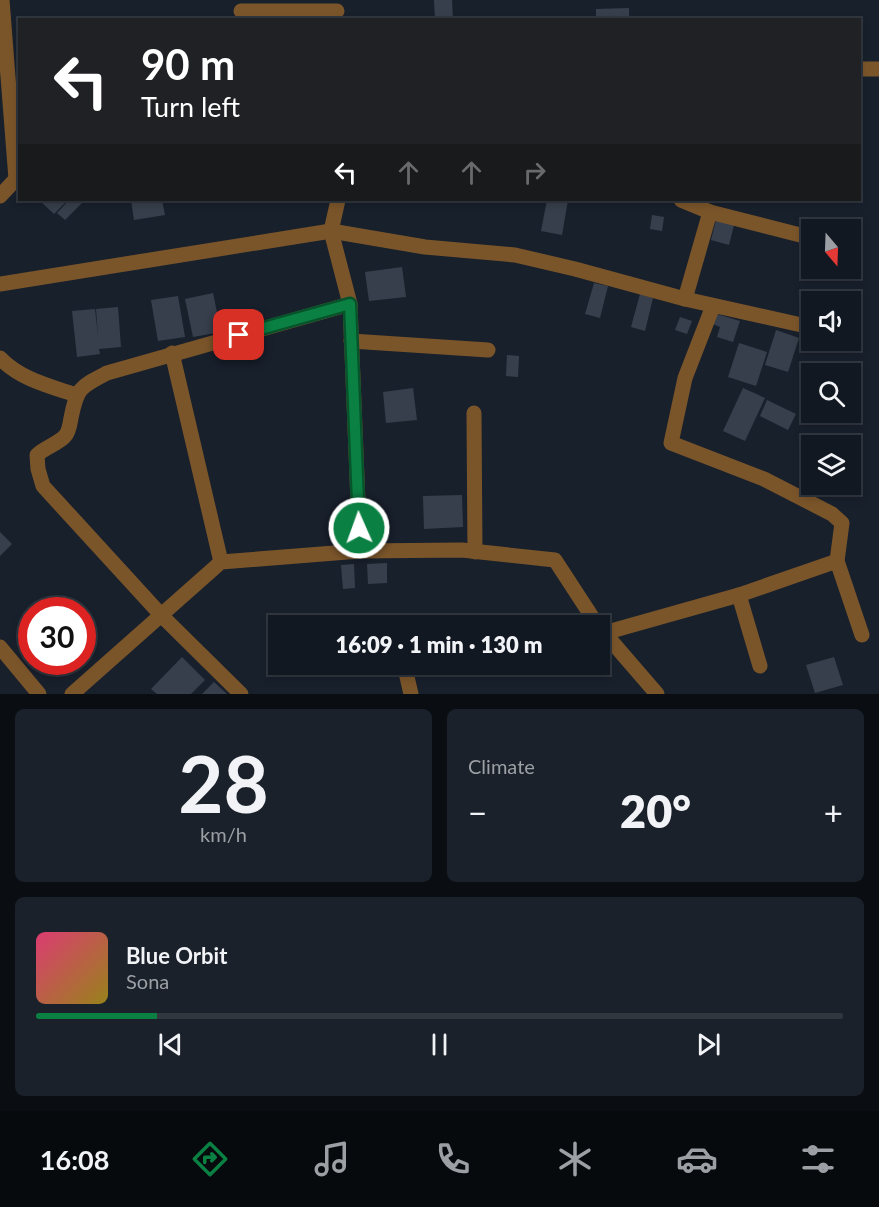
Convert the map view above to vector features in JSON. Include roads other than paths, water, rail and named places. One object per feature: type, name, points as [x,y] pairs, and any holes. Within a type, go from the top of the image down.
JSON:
[{"type":"street","points":[[0,196],[16,179],[2,0]]},
{"type":"street","points":[[241,11],[337,10]]},
{"type":"street","points":[[861,69],[879,69]]},
{"type":"street","points":[[338,201],[331,231],[350,304],[360,551]]},
{"type":"street","points":[[683,201],[710,212],[801,235]]},
{"type":"street","points":[[685,299],[710,212]]},
{"type":"street","points":[[0,284],[331,231],[425,247],[515,255],[713,306],[801,325]]},
{"type":"street","points":[[241,694],[162,616],[43,486],[37,455],[64,437],[69,429],[76,395],[89,382],[108,373],[172,353],[350,304]]},
{"type":"street","points":[[713,306],[685,378],[671,443],[764,479],[832,514],[843,524],[837,561],[862,635]]},
{"type":"street","points":[[351,341],[488,350]]},
{"type":"street","points":[[172,353],[221,562]]},
{"type":"street","points":[[0,358],[26,378],[76,395]]},
{"type":"street","points":[[474,413],[475,552]]},
{"type":"street","points":[[72,694],[221,562],[360,551],[475,552],[555,560],[592,615]]},
{"type":"street","points":[[610,627],[740,595],[837,561]]},
{"type":"street","points":[[740,595],[760,666]]},
{"type":"street","points":[[610,639],[657,694]]},
{"type":"street","points":[[0,647],[39,694]]},
{"type":"street","points":[[407,675],[411,694]]}]
